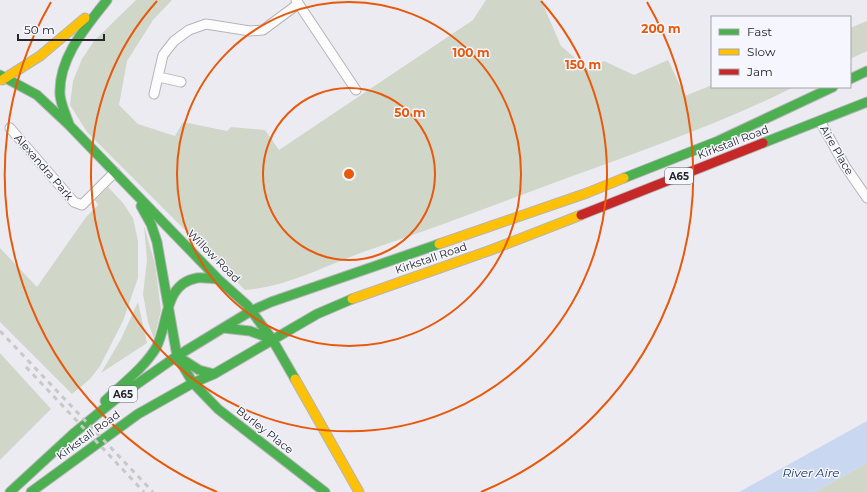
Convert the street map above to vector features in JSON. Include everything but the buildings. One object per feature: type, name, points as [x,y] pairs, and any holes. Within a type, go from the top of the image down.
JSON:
[{"type":"main road","points":[[2,78],[40,56],[107,0]]},
{"type":"main road","points":[[69,125],[60,95],[64,73],[78,38],[107,0]]},
{"type":"main road","points":[[851,79],[866,75]]},
{"type":"main road","name":"Willow Road","points":[[2,78],[37,95],[69,125],[218,279],[247,305],[272,339]]},
{"type":"main road","name":"Kirkstall Road","points":[[10,492],[73,434],[116,398],[177,356],[251,311],[271,302],[587,193],[718,141],[832,88]]},
{"type":"main road","name":"Kirkstall Road","points":[[31,492],[119,427],[193,383],[214,374],[272,339],[346,301],[491,250],[867,102]]},
{"type":"main road","name":"Willow Road","points":[[135,194],[151,224],[157,242],[177,356]]},
{"type":"main road","points":[[73,434],[143,364],[156,348],[164,329],[168,304],[177,287],[186,280],[196,278],[218,279]]},
{"type":"main road","points":[[223,328],[250,331],[272,339],[356,490]]},
{"type":"main road","points":[[177,356],[199,370],[214,374]]},
{"type":"main road","name":"Burley Place","points":[[177,356],[193,383],[218,409],[325,492]]},
{"type":"street","points":[[154,94],[163,54],[174,41],[190,30],[206,24],[250,31],[263,30],[297,2],[356,90]]},
{"type":"street","points":[[159,77],[181,82]]},
{"type":"street","name":"Aire Place","points":[[820,121],[845,166],[867,198]]},
{"type":"street","name":"Alexandra Park","points":[[10,128],[74,202],[78,204],[82,205],[115,172]]},
{"type":"green space","points":[[136,0],[172,0],[153,20],[127,61],[119,105],[138,124],[175,136],[183,122],[227,131],[231,127],[265,130],[279,150],[473,20],[486,0],[541,0],[561,46],[588,69],[604,61],[634,75],[668,60],[685,96],[711,85],[711,88],[792,88],[682,136],[356,255],[309,274],[278,284],[245,290],[87,132],[70,105],[73,81],[82,59],[94,41]]},
{"type":"green space","points":[[867,21],[867,51],[851,59],[851,28]]},
{"type":"green space","points":[[108,187],[123,203],[133,218],[138,241],[138,278],[123,321],[100,366],[90,379],[72,394],[0,322],[0,248],[37,287],[86,217],[98,205],[95,200]]},
{"type":"green space","points":[[144,226],[155,264],[161,310],[154,339],[148,322],[143,294],[147,260]]},
{"type":"green space","points":[[138,302],[147,343],[101,373],[121,339]]},
{"type":"green space","points":[[0,353],[51,409],[0,460]]},
{"type":"green space","points":[[867,463],[867,492],[814,492]]},
{"type":"water","name":"River Aire","points":[[867,421],[867,463],[814,492],[739,492]]},
{"type":"railway","points":[[0,331],[153,492]]},
{"type":"railway","points":[[26,367],[144,492]]},
{"type":"traffic: fast","points":[[69,124],[62,106],[60,95],[64,68],[68,56],[82,32],[107,0]]},
{"type":"traffic: fast","points":[[851,79],[867,71]]},
{"type":"traffic: fast","points":[[0,75],[37,95],[69,125],[218,279],[247,305],[272,339],[295,379]]},
{"type":"traffic: fast","points":[[624,178],[718,141],[831,88]]},
{"type":"traffic: fast","points":[[763,143],[867,102]]},
{"type":"traffic: fast","points":[[141,206],[151,224],[157,242],[177,356],[193,383],[218,409],[325,492]]},
{"type":"traffic: fast","points":[[10,492],[73,434],[117,398],[177,356],[251,311],[271,302],[439,244]]},
{"type":"traffic: fast","points":[[105,401],[139,370],[151,356],[160,338],[169,306],[178,288],[186,282],[197,278],[218,279]]},
{"type":"traffic: fast","points":[[31,492],[138,414],[193,383],[214,374],[317,314],[352,299]]},
{"type":"traffic: fast","points":[[223,328],[250,331],[272,339]]},
{"type":"traffic: fast","points":[[177,356],[199,370],[214,374]]},
{"type":"traffic: slow","points":[[2,80],[40,56],[85,18]]},
{"type":"traffic: slow","points":[[439,244],[587,193],[624,178]]},
{"type":"traffic: slow","points":[[352,299],[491,250],[581,215]]},
{"type":"traffic: slow","points":[[295,379],[359,492]]},
{"type":"traffic: jam","points":[[581,215],[763,143]]}]
